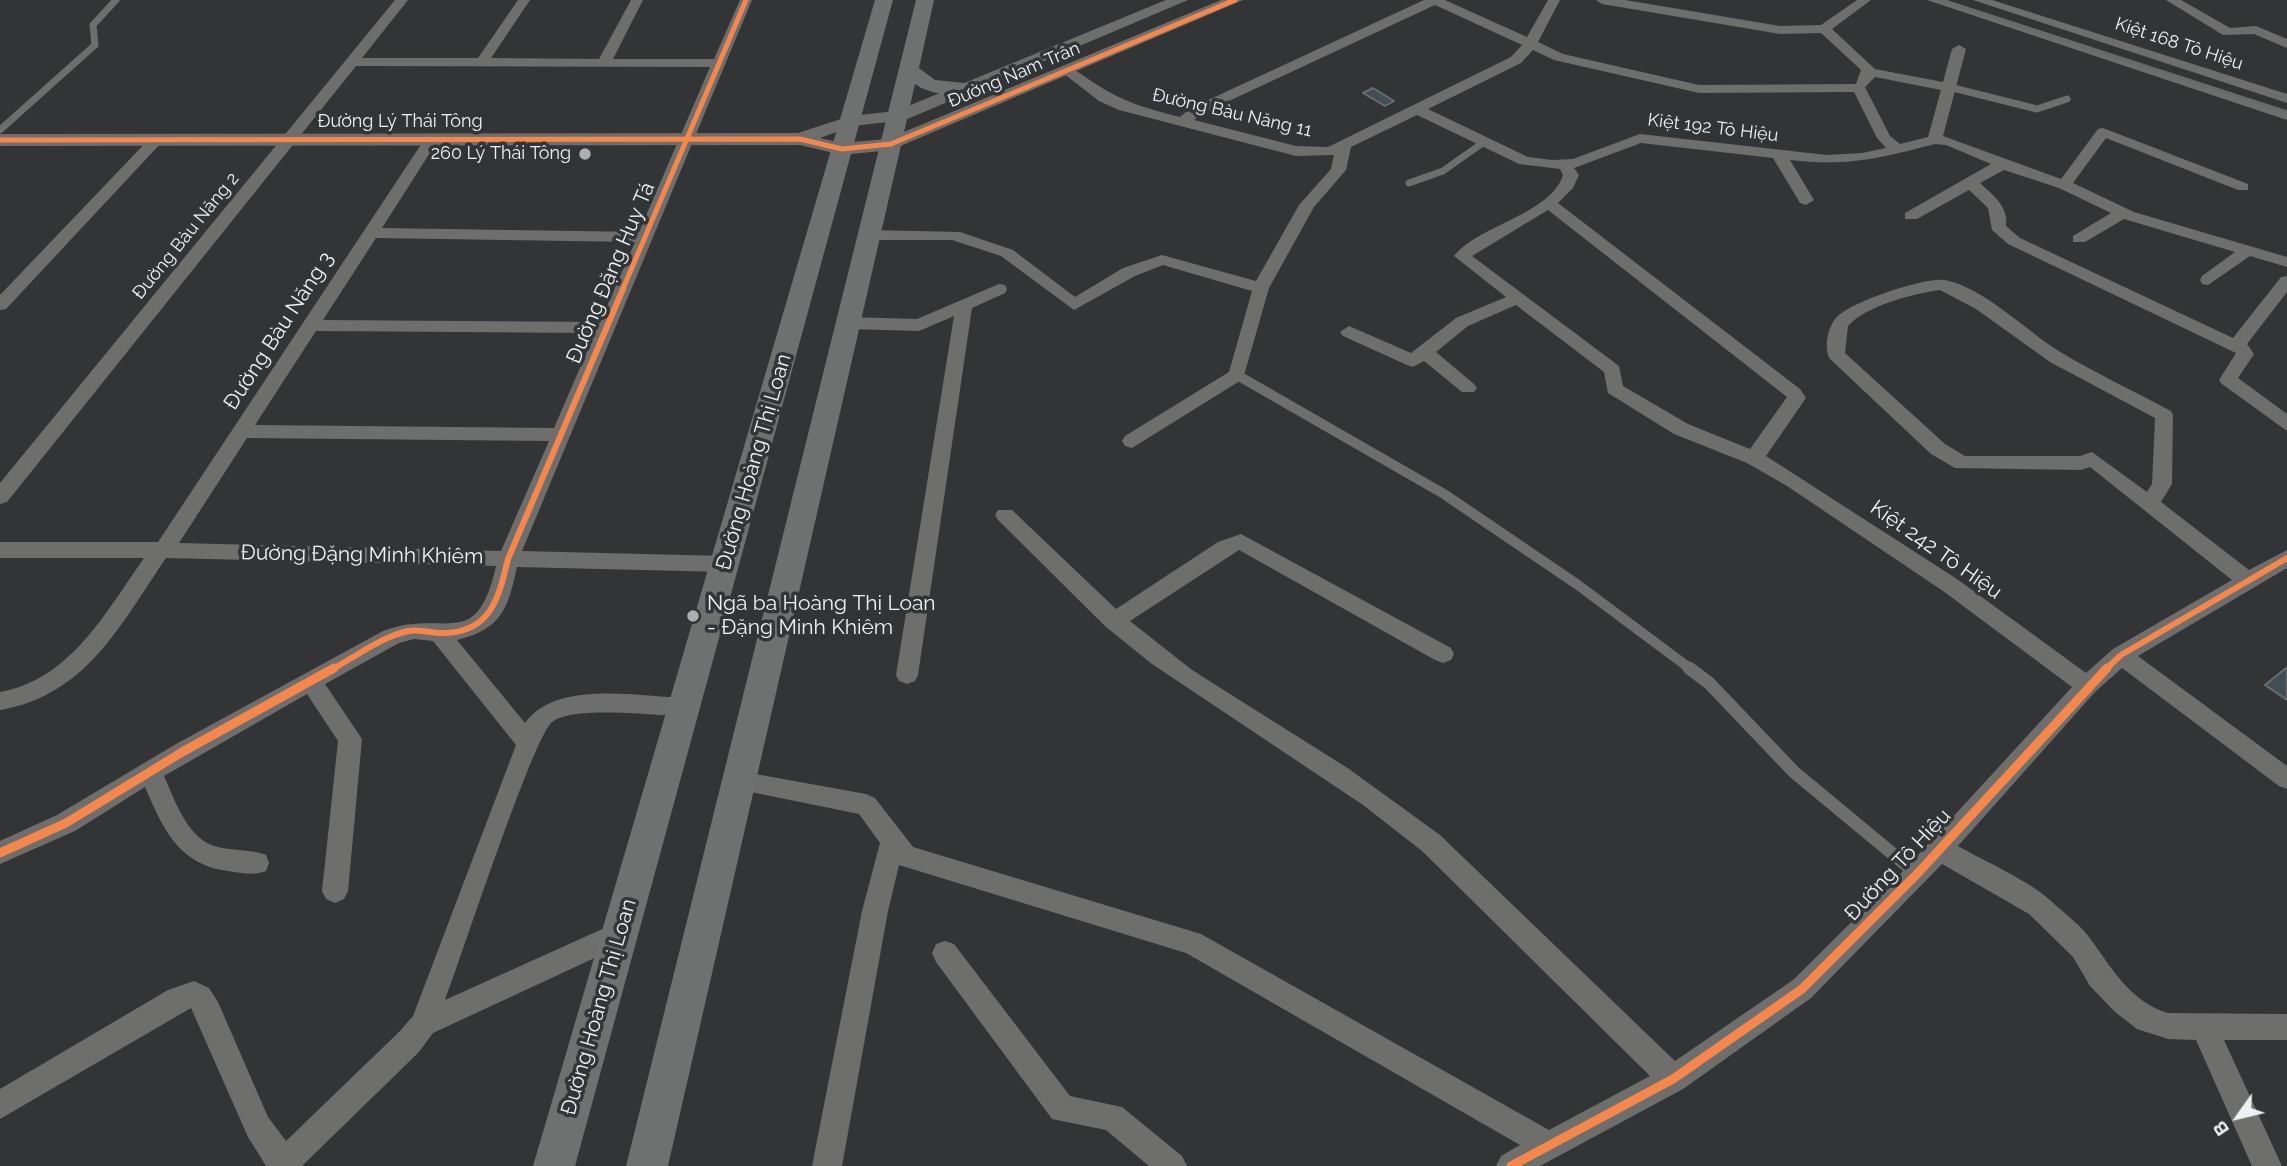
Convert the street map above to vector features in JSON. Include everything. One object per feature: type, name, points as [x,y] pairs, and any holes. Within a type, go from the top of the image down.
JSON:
[{"type":"main road","name":"Đường Hoàng Thị Loan","points":[[554,1166],[884,0]]},
{"type":"main road","points":[[647,1166],[925,0]]},
{"type":"main road","points":[[909,70],[929,85],[964,89]]},
{"type":"street","name":"Đường Bàu Năng 2","points":[[0,497],[401,0]]},
{"type":"street","points":[[482,62],[524,0]]},
{"type":"street","points":[[604,62],[637,0]]},
{"type":"street","name":"Đường Đặng Huy Tá","points":[[0,853],[66,822],[310,681],[409,630],[420,628],[439,633],[465,629],[486,617],[495,608],[508,559],[746,0]]},
{"type":"street","name":"Đường Nam Trân","points":[[800,139],[846,135],[899,116],[1180,0]]},
{"type":"street","name":"Đường Nam Trân","points":[[800,139],[846,135],[891,144],[1235,0]]},
{"type":"street","points":[[1183,122],[1196,111],[1434,0],[1559,57],[1699,89],[1859,88],[1868,78],[1868,72],[1857,57],[1824,29]]},
{"type":"street","name":"Đường Bàu Năng 11","points":[[1066,70],[1104,98],[1124,107],[1296,151],[1330,152],[1344,148],[1516,60],[1530,45],[1554,0]]},
{"type":"street","points":[[1602,0],[1761,29],[1824,29],[1865,0]]},
{"type":"street","points":[[1933,0],[2287,116]]},
{"type":"street","name":"Kiệt 168 Tô Hiệu","points":[[1979,0],[2287,99]]},
{"type":"street","points":[[2172,0],[2228,32],[2256,30],[2287,44]]},
{"type":"street","points":[[1935,140],[1959,49]]},
{"type":"street","points":[[352,61],[719,63]]},
{"type":"street","points":[[1868,72],[1950,87]]},
{"type":"street","points":[[1859,88],[1884,138],[1898,149]]},
{"type":"street","name":"Kiệt 192 Tô Hiệu","points":[[1418,110],[1524,161],[1564,165],[1626,142],[1645,138],[1779,156],[1836,160],[1935,140],[1965,145],[2003,164],[2064,185],[2122,212],[2287,262]]},
{"type":"street","points":[[2064,185],[2103,132],[2243,187]]},
{"type":"street","name":"Đường Lý Thái Tông","points":[[0,140],[433,137],[800,139]]},
{"type":"street","name":"Đường Bàu Năng 3","points":[[0,701],[33,694],[62,679],[79,662],[162,550],[433,137]]},
{"type":"street","points":[[0,305],[157,139]]},
{"type":"street","points":[[1132,441],[1237,375],[1261,288],[1307,205],[1338,170],[1344,148]]},
{"type":"street","points":[[1779,156],[1806,201]]},
{"type":"street","points":[[1911,216],[2003,164]]},
{"type":"street","name":"Kiệt 242 Tô Hiệu","points":[[1564,165],[1572,181],[1549,203],[1462,256],[1613,370],[1614,389],[1681,429],[1754,458],[1813,493],[1950,585],[2087,686]]},
{"type":"street","points":[[1970,182],[1998,209],[1998,227],[2014,241],[2237,345],[2245,354],[2228,380],[2266,405],[2287,425]]},
{"type":"street","points":[[1549,203],[1794,393],[1797,398],[1754,458]]},
{"type":"street","points":[[2078,239],[2122,212]]},
{"type":"street","points":[[371,233],[645,237]]},
{"type":"street","points":[[869,235],[954,236],[1007,253],[1074,305],[1129,272],[1161,260],[1261,288]]},
{"type":"street","points":[[2208,280],[2248,250]]},
{"type":"street","points":[[2237,345],[2287,281]]},
{"type":"street","points":[[2149,505],[2162,484],[2164,415],[2080,371],[2040,347],[2000,316],[1950,287],[1935,285],[1877,304],[1844,319],[1838,331],[1836,355],[1938,449],[1954,460],[1962,463],[2081,463],[2092,459],[2149,505],[2248,581]]},
{"type":"street","points":[[848,323],[919,325],[999,289]]},
{"type":"street","points":[[1349,332],[1413,361],[1462,322],[1516,299]]},
{"type":"street","points":[[907,675],[964,305]]},
{"type":"street","points":[[311,325],[606,328]]},
{"type":"street","points":[[1426,353],[1468,388]]},
{"type":"street","points":[[241,431],[561,435]]},
{"type":"street","points":[[1005,515],[1114,621],[1185,677],[1391,809],[1431,843],[1673,1079]]},
{"type":"street","points":[[1114,621],[1225,547],[1241,542],[1443,653]]},
{"type":"street","name":"Đường Đặng Minh Khiêm","points":[[0,550],[162,550],[725,564]]},
{"type":"street","name":"Đường Tô Hiệu","points":[[1511,1166],[1673,1079],[1802,989],[1917,874],[2087,686],[2120,655],[2287,558]]},
{"type":"street","points":[[439,633],[527,743]]},
{"type":"street","points":[[2120,655],[2287,779]]},
{"type":"street","points":[[310,681],[350,739],[334,891]]},
{"type":"street","points":[[0,1105],[119,1037],[177,999],[194,994],[200,997],[208,1011],[258,1127],[283,1164],[409,1042],[423,1024],[527,743],[544,715],[569,704],[684,707]]},
{"type":"street","points":[[150,772],[173,822],[198,851],[222,859],[257,863]]},
{"type":"street","points":[[739,781],[866,805],[905,856],[1192,943],[1548,1145]]},
{"type":"street","points":[[827,1166],[876,911],[893,841]]},
{"type":"street","points":[[1938,848],[2038,906],[2082,948],[2099,977],[2124,1003],[2147,1020],[2168,1026],[2287,1027]]},
{"type":"street","points":[[423,1024],[620,933]]},
{"type":"street","points":[[945,953],[1062,1109],[1112,1117],[1172,1166]]},
{"type":"street","points":[[2204,1027],[2267,1166]]},
{"type":"lane","points":[[0,130],[95,44],[93,25],[116,0]]},
{"type":"lane","points":[[1950,87],[2037,109],[2067,99]]},
{"type":"lane","points":[[1409,183],[1443,171],[1484,142]]},
{"type":"lane","points":[[1237,375],[1444,494],[1578,585],[1709,683],[1794,772],[1917,874]]},
{"type":"building","points":[[1373,88],[1394,101],[1385,106],[1363,93]]},
{"type":"building","points":[[2287,669],[2287,700],[2265,685]]},
{"type":"railway","points":[[1941,0],[2287,112]]},
{"type":"cycle path","points":[[0,853],[66,823],[184,751],[391,637],[414,630],[446,633],[471,628],[491,613],[499,596],[508,559],[746,0]]},
{"type":"cycle path","points":[[0,140],[800,139],[842,149],[891,144],[1235,0]]},
{"type":"cycle path","points":[[1511,1166],[1673,1079],[1802,989],[1917,874],[2087,686],[2121,655],[2287,558]]},
{"type":"place","name":"260 Lý Thái Tông","points":[[585,154]]},
{"type":"place","name":"Ngã ba Hoàng Thị Loan - Đặng Minh Khiêm","points":[[693,616]]}]
